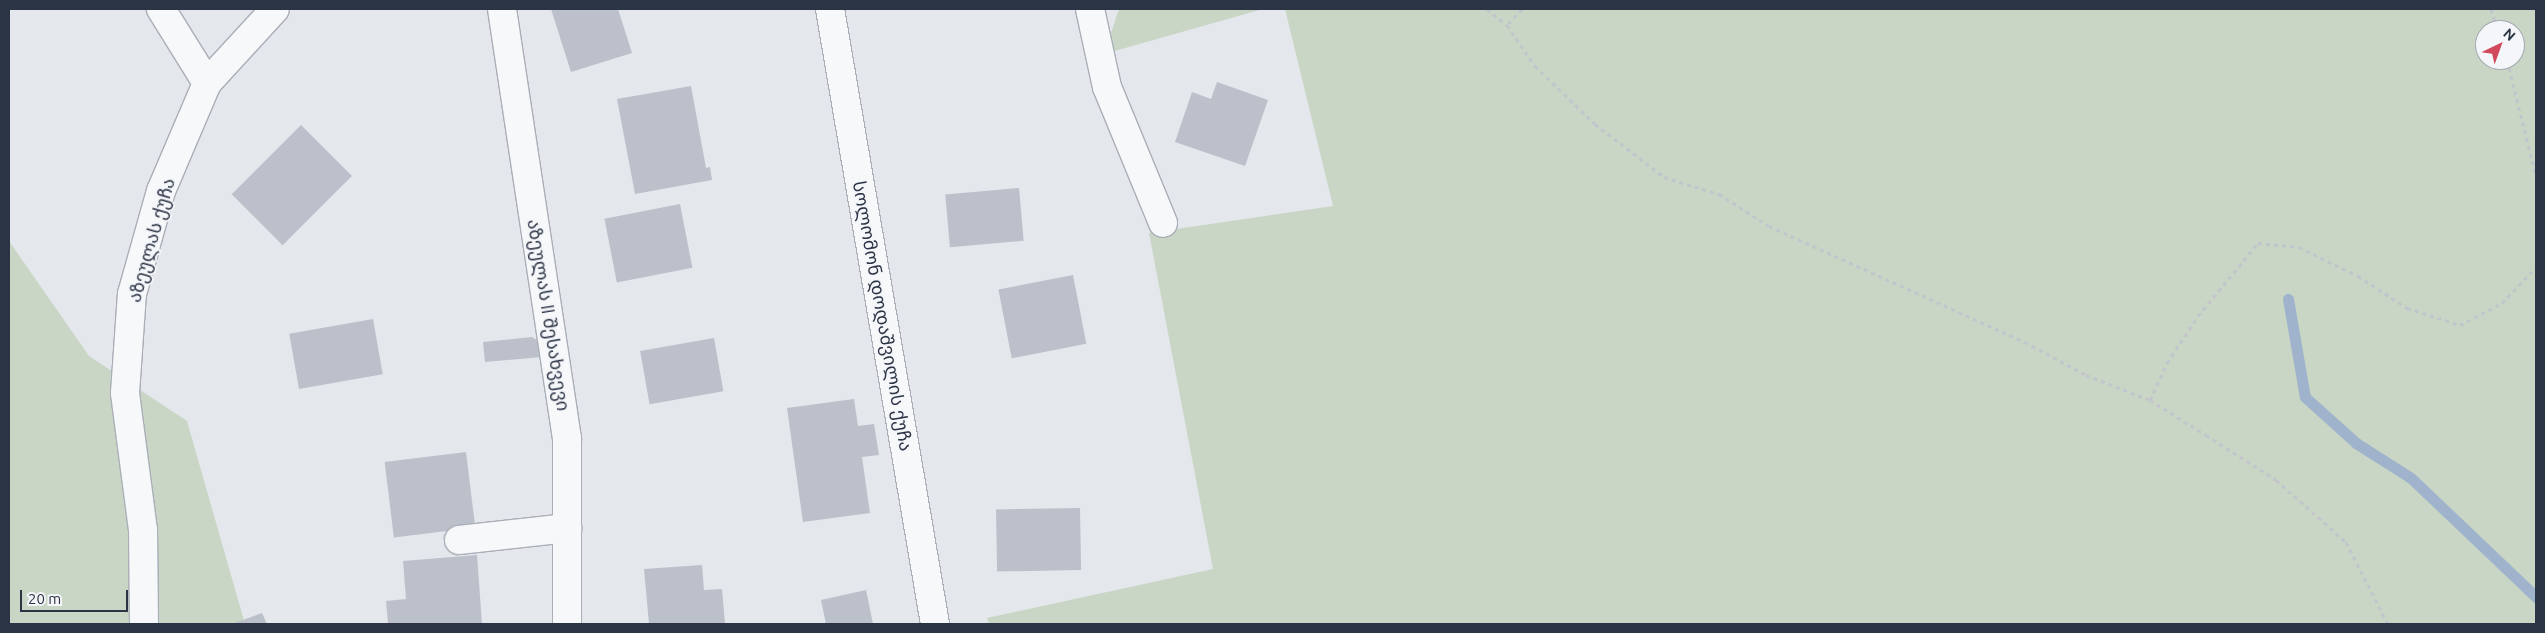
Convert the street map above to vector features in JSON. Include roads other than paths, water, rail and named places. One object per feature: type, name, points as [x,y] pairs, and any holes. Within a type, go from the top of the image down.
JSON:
[{"type":"street","points":[[161,9],[207,83]]},
{"type":"street","name":"აზეულას ქუჩა","points":[[144,624],[143,530],[125,393],[132,294],[161,191],[207,83],[276,9]]},
{"type":"street","name":"აზეულას II შესახვევი","points":[[502,9],[567,438],[567,624]]},
{"type":"street","name":"სოლომონ დოდაშვილის ქუჩა","points":[[830,9],[935,624]]},
{"type":"street","points":[[1090,9],[1107,87],[1163,223]]},
{"type":"street","points":[[459,540],[567,528]]},
{"type":"waterway","points":[[2288,299],[2305,397],[2356,443],[2411,478],[2536,597]]}]
